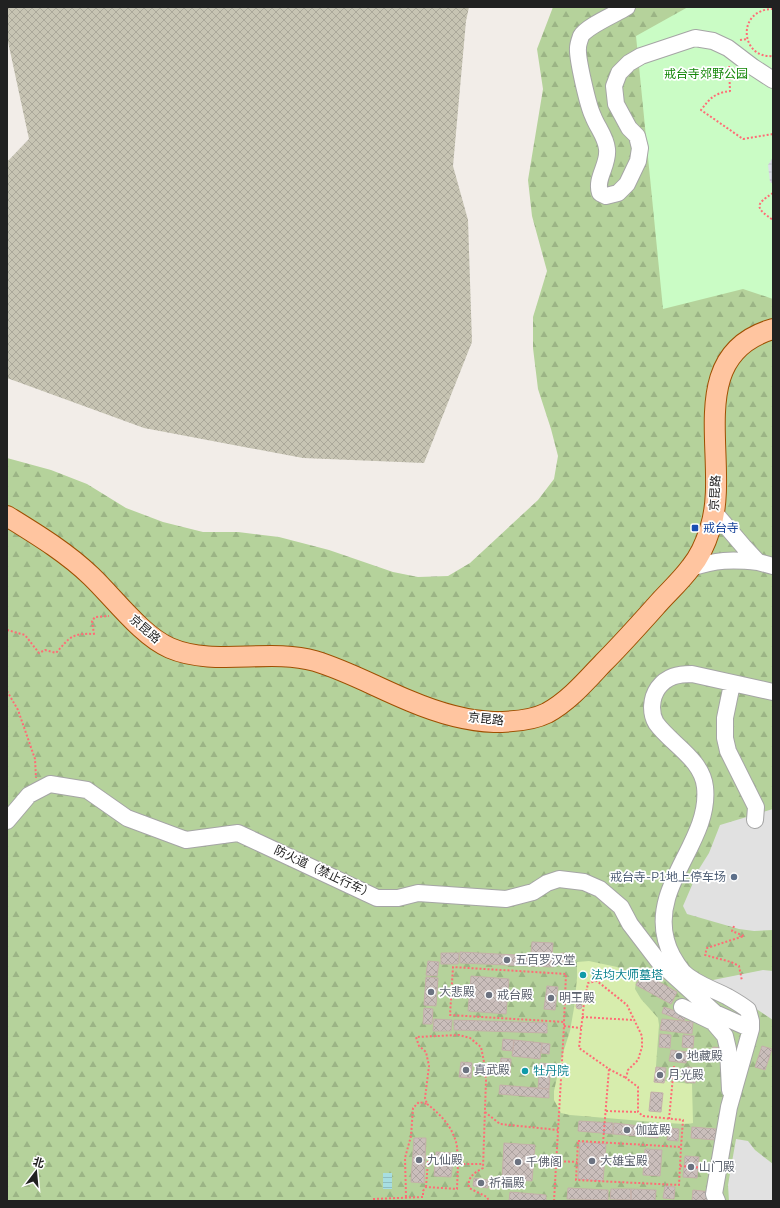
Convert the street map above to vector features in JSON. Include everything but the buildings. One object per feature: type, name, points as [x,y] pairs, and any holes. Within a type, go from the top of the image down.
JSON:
[{"type":"main road","name":"京昆路","points":[[7,516],[75,562],[158,642],[187,654],[206,656],[294,657],[338,669],[410,702],[434,710],[491,722],[526,720],[543,715],[556,708],[571,696],[594,674],[691,568],[704,546],[715,513],[715,420],[718,382],[726,363],[736,350],[749,340],[773,329]]},
{"type":"street","points":[[627,7],[591,26],[582,35],[578,48],[579,63],[592,115],[604,138],[607,150],[606,159],[597,186],[600,193],[606,196],[618,193],[626,184],[638,161],[640,148],[637,136],[629,128],[616,104],[614,86],[619,73],[629,63],[641,56],[695,38],[713,41],[728,48],[773,80]]},
{"type":"street","points":[[715,513],[744,547],[765,564]]},
{"type":"street","points":[[691,568],[714,561],[740,560],[765,564]]},
{"type":"street","points":[[715,1197],[730,1104],[751,1029],[751,1021],[748,1010],[728,997],[698,983],[684,973],[674,960],[668,947],[664,931],[663,917],[667,897],[698,829],[705,802],[705,786],[693,761],[656,723],[652,714],[653,698],[656,690],[662,683],[670,677],[680,674],[692,674],[773,692]]},
{"type":"street","points":[[732,684],[726,718],[725,738],[728,751],[756,807],[755,820]]},
{"type":"street","name":"防火道（禁止行车）","points":[[7,821],[29,795],[50,784],[87,790],[127,818],[186,840],[238,833],[377,898],[398,898],[418,893],[506,899],[532,892],[547,883],[559,879],[584,882],[600,889],[621,907],[630,924],[659,962],[704,1004],[715,1013],[751,1029]]},
{"type":"street","points":[[682,1008],[713,1022],[725,1036],[728,1049],[730,1104]]},
{"type":"path","points":[[773,9],[759,11],[752,16],[748,23],[747,31],[751,46],[756,51],[763,55],[773,56]]},
{"type":"path","points":[[728,48],[730,91],[718,93],[708,101],[701,110],[743,139],[773,134]]},
{"type":"path","points":[[773,193],[762,201],[759,206],[760,211],[773,220]]},
{"type":"path","points":[[7,630],[25,635],[39,653],[45,650],[56,653],[69,638],[80,633],[94,634],[92,621],[95,617],[112,616],[120,606]]},
{"type":"path","points":[[7,691],[18,710],[35,759],[36,791]]},
{"type":"path","points":[[734,926],[732,931],[744,936],[708,948],[705,955],[731,962],[739,966],[742,981]]},
{"type":"path","points":[[554,1201],[564,1026],[566,974],[453,967],[450,1015],[564,1022]]},
{"type":"path","points":[[626,1078],[628,1070],[638,1060],[642,1047],[642,1036],[627,1005],[597,981],[588,982],[582,1017],[579,1048],[638,1087],[638,1112]]},
{"type":"path","points":[[582,1017],[634,1020]]},
{"type":"path","points":[[564,1026],[581,1028]]},
{"type":"path","points":[[427,1104],[425,1098],[429,1066],[426,1052],[419,1046],[416,1037],[458,1035],[470,1038],[481,1048],[484,1062],[485,1112],[483,1168],[471,1175],[468,1182],[469,1188],[487,1197],[489,1201]]},
{"type":"path","points":[[669,1119],[674,1066]]},
{"type":"path","points":[[604,1143],[609,1069]]},
{"type":"path","points":[[406,1197],[405,1158],[411,1136],[413,1108],[418,1102],[427,1104],[443,1117],[456,1142],[458,1164],[457,1189],[426,1187]]},
{"type":"path","points":[[606,1111],[638,1112],[643,1116],[683,1120],[679,1185],[576,1180],[578,1141],[681,1146]]},
{"type":"path","points":[[485,1112],[500,1124],[558,1130]]},
{"type":"path","points":[[374,1201],[373,1199],[423,1197],[423,1191],[426,1187],[428,1161]]},
{"type":"path","points":[[556,1161],[577,1162]]},
{"type":"path","points":[[458,1164],[483,1164]]},
{"type":"path","points":[[680,1166],[706,1167],[705,1174]]},
{"type":"shaded area","points":[[7,7],[469,7],[466,21],[453,166],[468,220],[472,342],[424,463],[303,458],[144,428],[7,378],[7,162],[29,139],[7,37]]},
{"type":"shaded area","points":[[773,157],[773,184],[770,182],[768,165]]},
{"type":"shaded area","name":"戒台寺-P1地上停车场","points":[[773,809],[773,930],[754,931],[739,929],[687,914],[683,906],[699,869],[709,853],[720,825]]},
{"type":"shaded area","points":[[763,970],[773,971],[773,1020],[735,995],[698,983]]},
{"type":"shaded area","points":[[736,1139],[748,1141],[755,1150],[773,1164],[773,1201],[729,1201],[728,1185]]},
{"type":"green space","points":[[553,7],[773,7],[773,1201],[7,1201],[7,458],[51,470],[87,484],[126,508],[163,522],[203,532],[238,532],[279,537],[329,550],[393,572],[418,577],[448,576],[470,563],[538,500],[554,479],[558,456],[538,389],[533,348],[533,317],[547,271],[532,216],[528,180],[543,89],[537,49]]},
{"type":"green space","name":"戒台寺郊野公园","points":[[688,7],[773,7],[773,299],[743,289],[663,309],[636,36]]},
{"type":"green space","points":[[589,961],[617,967],[632,975],[636,981],[635,989],[641,999],[658,1018],[659,1025],[655,1080],[692,1084],[693,1123],[666,1123],[561,1113],[554,1100],[554,1091],[561,1059],[570,1031],[574,1008],[577,962]]},
{"type":"water","points":[[383,1173],[392,1173],[392,1189],[383,1189]]},
{"type":"place","name":"戒台寺","points":[[695,528]]},
{"type":"place","name":"戒台寺-P1地上停车场","points":[[734,877]]},
{"type":"place","name":"五百罗汉堂","points":[[507,960]]},
{"type":"place","name":"法均大师墓塔","points":[[583,975]]},
{"type":"place","name":"大悲殿","points":[[431,992]]},
{"type":"place","name":"戒台殿","points":[[489,995]]},
{"type":"place","name":"明王殿","points":[[551,998]]},
{"type":"place","name":"地藏殿","points":[[679,1056]]},
{"type":"place","name":"真武殿","points":[[466,1070]]},
{"type":"place","name":"牡丹院","points":[[525,1071]]},
{"type":"place","name":"月光殿","points":[[660,1075]]},
{"type":"place","name":"伽蓝殿","points":[[627,1130]]},
{"type":"place","name":"九仙殿","points":[[419,1160]]},
{"type":"place","name":"大雄宝殿","points":[[592,1161]]},
{"type":"place","name":"千佛阁","points":[[518,1162]]},
{"type":"place","name":"山门殿","points":[[691,1167]]},
{"type":"place","name":"祈福殿","points":[[481,1183]]}]
